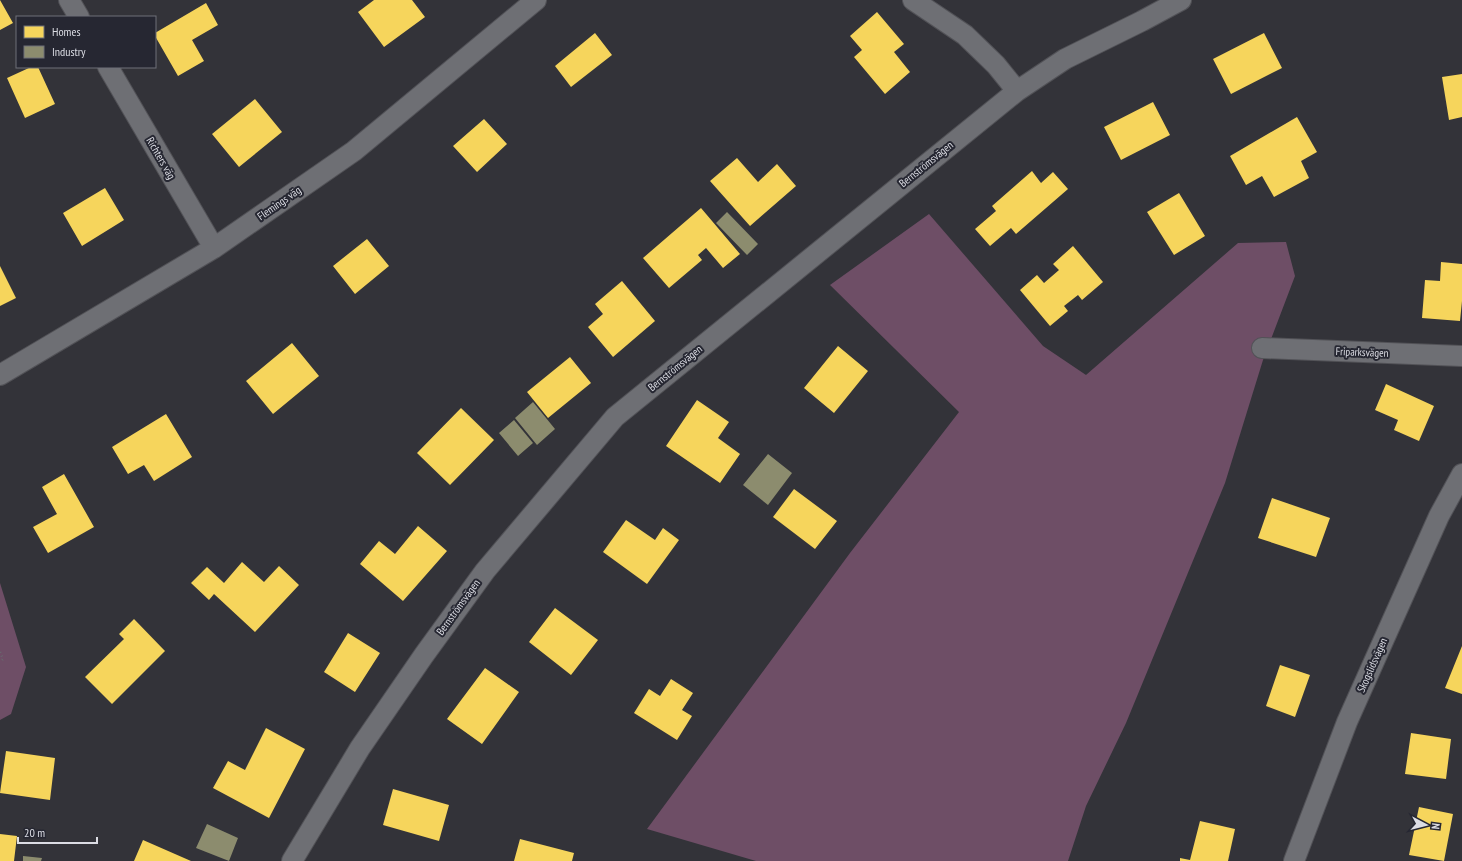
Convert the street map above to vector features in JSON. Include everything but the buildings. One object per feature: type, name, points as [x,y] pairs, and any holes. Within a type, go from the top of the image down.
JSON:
[{"type":"street","points":[[69,0],[78,16]]},
{"type":"street","name":"Flemings väg","points":[[0,375],[214,248],[354,151],[536,0]]},
{"type":"street","points":[[913,0],[965,35],[996,65],[1017,91]]},
{"type":"street","name":"Bernströmsvägen","points":[[292,861],[360,748],[480,577],[615,417],[1017,91],[1065,59],[1181,0]]},
{"type":"street","name":"Richters väg","points":[[109,68],[214,248]]},
{"type":"street","name":"Friparksvägen","points":[[1262,348],[1462,356]]},
{"type":"street","name":"Skogslidsvägen","points":[[1294,861],[1347,722],[1435,523],[1462,474]]},
{"type":"path","points":[[0,652],[3,659],[0,662]]},
{"type":"shaded area","points":[[929,214],[1043,346],[1086,375],[1238,243],[1286,242],[1295,276],[1263,360],[1225,483],[1126,723],[1086,806],[1068,861],[756,861],[647,829],[850,553],[959,412],[830,285]]},
{"type":"shaded area","points":[[0,583],[26,667],[11,714],[0,720]]}]
